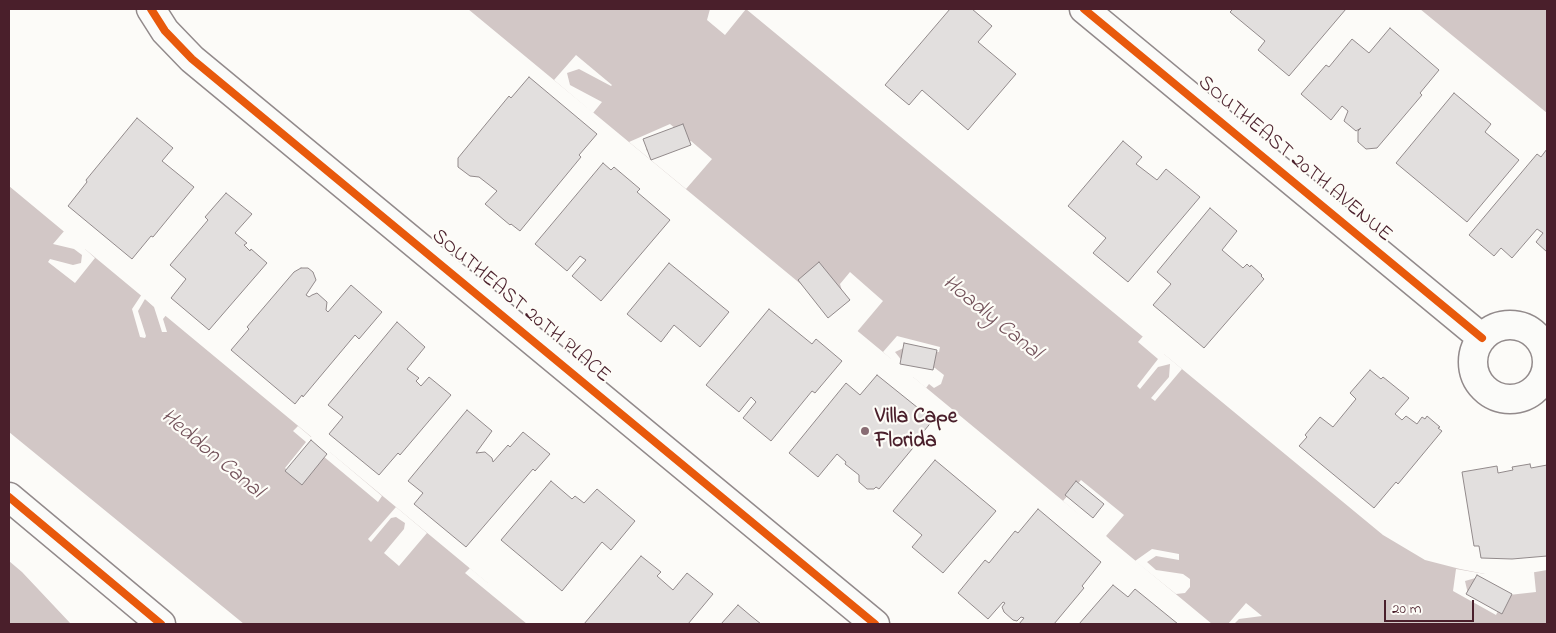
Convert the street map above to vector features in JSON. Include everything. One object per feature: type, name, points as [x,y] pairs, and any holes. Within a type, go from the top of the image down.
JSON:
[{"type":"street","name":"SOUTHEAST 20TH PLACE","points":[[151,9],[165,32],[192,58],[875,624]]},
{"type":"street","name":"SOUTHEAST 20TH AVENUE","points":[[1084,9],[1482,338]]},
{"type":"street","points":[[9,497],[160,624]]},
{"type":"water","name":"Hoadly Canal","points":[[468,9],[746,9],[1383,535],[1425,560],[1460,569],[1485,574],[1524,574],[1547,570],[1547,624],[1212,624]]},
{"type":"water","points":[[1420,9],[1547,9],[1547,113]]},
{"type":"water","name":"Heddon Canal","points":[[9,186],[537,624],[244,624],[9,432]]},
{"type":"water","points":[[9,561],[22,572],[71,624],[9,624]]},
{"type":"pier","points":[[710,9],[746,9],[725,35],[707,20]]},
{"type":"pier","points":[[576,55],[612,85],[579,69],[567,73],[570,85],[602,102],[593,113],[554,80]]},
{"type":"pier","points":[[670,124],[676,129],[649,140],[646,150],[657,155],[691,141],[712,159],[686,189],[629,142]]},
{"type":"pier","points":[[65,230],[86,247],[85,249],[95,258],[75,283],[48,262],[50,259],[73,265],[81,263],[82,255],[74,249],[53,244]]},
{"type":"pier","points":[[850,272],[883,301],[856,333],[830,312],[845,301],[840,284]]},
{"type":"pier","points":[[142,294],[167,314],[163,319],[167,332],[162,332],[154,307],[145,299],[138,311],[146,336],[145,338],[140,337],[132,309]]},
{"type":"pier","points":[[1144,335],[1166,352],[1164,354],[1182,369],[1155,401],[1151,398],[1169,377],[1170,364],[1158,367],[1140,389],[1137,386],[1158,359],[1138,342]]},
{"type":"pier","points":[[897,336],[940,347],[939,352],[908,346],[895,352],[903,362],[935,368],[944,375],[941,384],[934,388],[929,384],[926,388],[890,361],[891,359],[883,352]]},
{"type":"pier","points":[[298,426],[311,437],[313,435],[331,450],[330,452],[382,496],[378,502],[323,456],[288,471],[285,468],[306,442],[293,431]]},
{"type":"pier","points":[[1081,480],[1124,515],[1106,536],[1109,539],[1108,541],[1083,521],[1084,519],[1063,501]]},
{"type":"pier","points":[[396,507],[427,533],[399,566],[384,553],[404,529],[405,523],[396,517],[391,518],[371,542],[368,539]]},
{"type":"pier","points":[[1152,549],[1179,554],[1179,560],[1156,556],[1147,562],[1156,570],[1183,574],[1190,579],[1190,587],[1185,593],[1176,594],[1135,561]]},
{"type":"pier","points":[[470,568],[488,583],[489,581],[539,624],[527,624],[465,573]]},
{"type":"pier","points":[[1456,569],[1485,574],[1534,572],[1536,592],[1509,595],[1479,577],[1465,581],[1468,594],[1498,611],[1496,615],[1453,591]]},
{"type":"pier","points":[[1246,603],[1262,616],[1239,619],[1234,624],[1228,624]]},
{"type":"building","points":[[950,9],[972,9],[992,26],[978,42],[1016,74],[968,130],[922,90],[909,105],[885,85]]},
{"type":"building","points":[[1233,9],[1346,9],[1289,76],[1258,50],[1265,41],[1230,12]]},
{"type":"building","points":[[1390,28],[1439,70],[1420,93],[1422,95],[1377,148],[1366,149],[1358,142],[1358,131],[1361,128],[1356,131],[1344,121],[1348,111],[1342,106],[1331,120],[1301,94],[1326,65],[1329,67],[1352,39],[1369,53]]},
{"type":"building","points":[[529,77],[597,134],[579,155],[581,157],[520,231],[485,204],[497,191],[479,177],[470,176],[458,167],[458,158],[509,96],[511,98]]},
{"type":"building","points":[[1454,93],[1491,124],[1485,132],[1519,160],[1467,222],[1396,163]]},
{"type":"building","points":[[137,118],[173,148],[162,161],[194,187],[153,237],[151,236],[132,259],[68,206],[87,182],[86,180]]},
{"type":"building","points":[[683,124],[691,145],[651,160],[643,139]]},
{"type":"building","points":[[1123,141],[1142,157],[1136,164],[1157,180],[1166,169],[1200,197],[1128,282],[1093,253],[1106,238],[1068,206]]},
{"type":"building","points":[[1547,149],[1547,252],[1536,242],[1543,233],[1537,229],[1512,258],[1501,248],[1494,256],[1469,235],[1537,154],[1541,157]]},
{"type":"building","points":[[603,163],[611,170],[614,167],[640,189],[637,192],[670,220],[601,301],[572,276],[586,260],[580,256],[567,271],[535,244]]},
{"type":"building","points":[[226,193],[252,214],[235,233],[247,243],[244,245],[250,251],[251,249],[267,263],[209,330],[171,298],[186,279],[170,265],[208,220],[205,217]]},
{"type":"building","points":[[1210,208],[1237,231],[1222,250],[1243,268],[1247,264],[1250,267],[1251,265],[1264,279],[1204,348],[1153,305],[1171,284],[1157,272]]},
{"type":"building","points":[[819,262],[850,300],[828,318],[798,280]]},
{"type":"building","points":[[669,263],[729,312],[700,347],[674,325],[661,342],[627,314]]},
{"type":"building","points":[[301,268],[308,268],[313,272],[316,280],[306,295],[309,297],[317,293],[327,302],[326,310],[328,312],[351,285],[382,312],[359,339],[355,335],[295,404],[231,350],[249,329],[247,327],[294,272]]},
{"type":"building","points":[[769,309],[812,344],[816,339],[842,361],[815,393],[812,391],[771,441],[743,418],[756,402],[751,397],[739,412],[706,385]]},
{"type":"building","points":[[397,322],[425,347],[407,369],[419,378],[416,381],[421,386],[429,377],[451,395],[400,455],[398,453],[379,475],[329,434],[343,417],[328,405]]},
{"type":"building","points":[[904,343],[937,350],[933,370],[900,364]]},
{"type":"building","points":[[1370,370],[1381,379],[1383,377],[1409,398],[1395,414],[1402,420],[1406,416],[1417,424],[1422,417],[1425,419],[1427,416],[1442,431],[1398,484],[1396,482],[1374,508],[1299,446],[1307,437],[1305,435],[1320,417],[1333,427],[1356,399],[1350,393]]},
{"type":"building","name":"Villa Cape Florida","points":[[877,375],[933,420],[915,442],[917,443],[879,489],[876,487],[874,489],[867,489],[859,482],[859,475],[845,464],[846,462],[837,454],[818,477],[789,453],[846,383],[860,395]]},
{"type":"building","points":[[467,410],[492,431],[476,453],[485,452],[492,458],[493,462],[523,432],[550,454],[535,471],[533,469],[466,547],[414,504],[423,493],[408,481]]},
{"type":"building","points":[[311,440],[327,454],[302,485],[285,471]]},
{"type":"building","points":[[935,460],[996,511],[943,573],[912,547],[922,535],[893,511]]},
{"type":"building","points":[[1530,464],[1531,468],[1547,465],[1547,556],[1512,559],[1481,558],[1479,546],[1474,546],[1462,472],[1497,466],[1498,473],[1513,470],[1512,467]]},
{"type":"building","points":[[551,481],[572,499],[575,496],[584,503],[597,489],[635,521],[611,550],[602,542],[562,591],[501,540]]},
{"type":"building","points":[[1076,481],[1104,504],[1093,518],[1065,495]]},
{"type":"building","points":[[1038,509],[1101,562],[1082,586],[1084,588],[1054,624],[1019,624],[1024,618],[1021,617],[1017,621],[1013,620],[1004,612],[1002,607],[1005,603],[1003,602],[988,619],[958,593],[985,560],[989,563],[1015,531],[1018,533]]},
{"type":"building","points":[[641,556],[661,572],[657,576],[673,590],[687,573],[713,594],[688,624],[584,624]]},
{"type":"building","points":[[1477,575],[1512,594],[1502,614],[1466,594]]},
{"type":"building","points":[[1113,585],[1128,597],[1135,589],[1178,624],[1079,624]]},
{"type":"building","points":[[738,605],[751,616],[761,624],[721,624]]},
{"type":"cycle path","points":[[151,9],[165,31],[192,59],[875,624]]},
{"type":"cycle path","points":[[1084,9],[1482,338]]},
{"type":"cycle path","points":[[9,497],[161,624]]},
{"type":"place","name":"Villa Cape Florida","points":[[865,431]]}]
